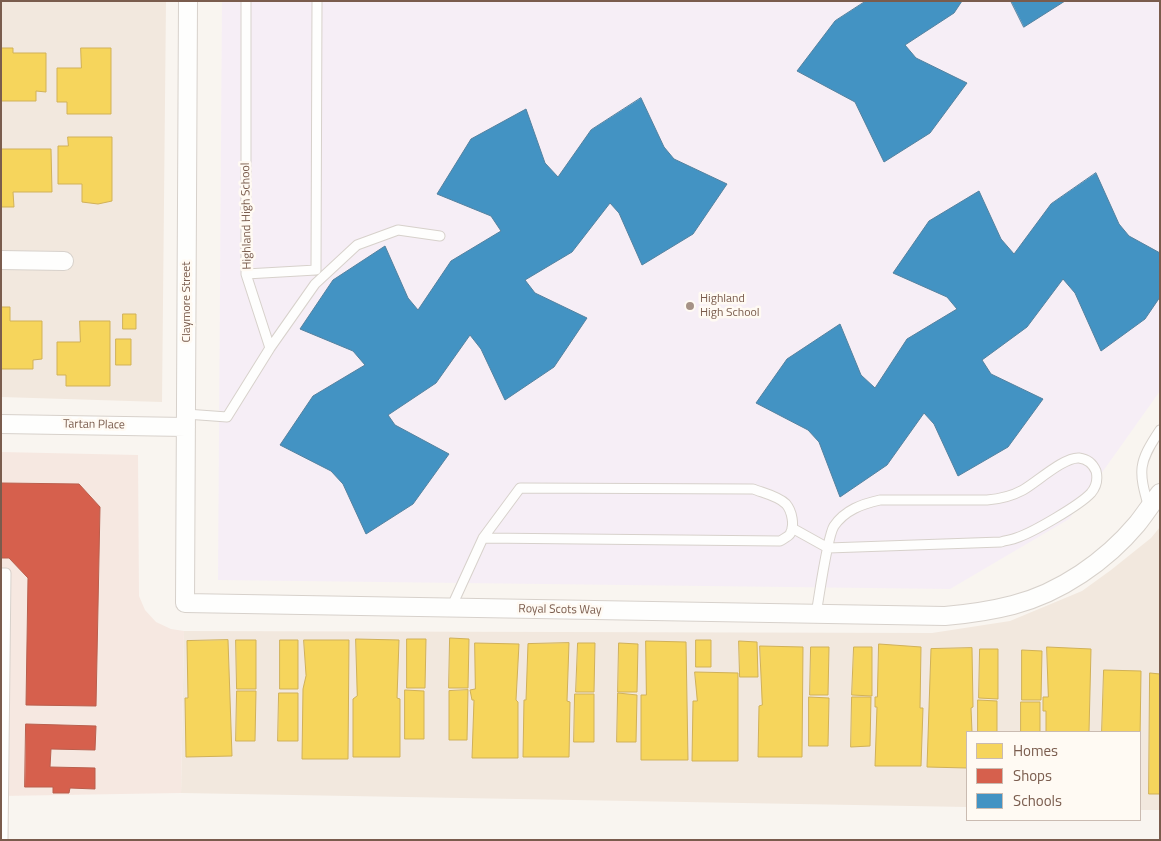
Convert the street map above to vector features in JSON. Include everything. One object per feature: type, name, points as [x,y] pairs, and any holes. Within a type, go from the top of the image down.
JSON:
[{"type":"street","name":"Claymore Street","points":[[185,603],[188,1]]},
{"type":"street","points":[[1,260],[64,261]]},
{"type":"street","name":"Tartan Place","points":[[1,424],[186,420]]},
{"type":"street","name":"Royal Scots Way","points":[[185,603],[935,616],[980,613],[1015,605],[1049,592],[1084,572],[1112,550],[1137,524],[1160,493]]},
{"type":"lane","name":"Highland High School","points":[[246,1],[246,274],[316,270]]},
{"type":"lane","points":[[315,284],[318,1]]},
{"type":"lane","points":[[186,420],[228,417],[270,348],[315,284],[357,245],[398,230],[440,236]]},
{"type":"lane","points":[[246,274],[270,348]]},
{"type":"lane","points":[[1149,508],[1141,479],[1141,463],[1160,430]]},
{"type":"lane","points":[[792,528],[828,548],[1001,542],[1017,538],[1072,507],[1091,493],[1097,482],[1096,473],[1093,465],[1087,460],[1077,458],[1068,460],[1023,490],[1003,498],[987,500],[880,500],[867,503],[844,515],[832,528],[828,548],[816,614]]},
{"type":"lane","points":[[451,608],[483,538],[520,488],[753,489],[786,504],[792,517],[792,528],[789,536],[780,541],[483,538]]},
{"type":"lane","points":[[1,573],[6,573],[3,840]]},
{"type":"shaded area","points":[[1,1],[166,1],[162,402],[1,397]]},
{"type":"shaded area","points":[[222,1],[1160,1],[1160,391],[1069,519],[950,589],[218,580]]},
{"type":"shaded area","points":[[1,452],[138,455],[139,596],[145,610],[156,622],[171,629],[184,631],[181,793],[1,796]]},
{"type":"shaded area","points":[[1160,527],[1160,810],[1141,810],[1141,731],[966,731],[966,807],[181,793],[184,631],[932,633],[1010,621],[1082,591],[1151,538]]},
{"type":"building: Homes","points":[[1,48],[13,48],[13,53],[46,53],[46,92],[36,91],[36,101],[1,101]]},
{"type":"building: Homes","points":[[81,48],[111,48],[111,114],[67,114],[67,102],[57,102],[57,68],[81,68]]},
{"type":"building: Homes","points":[[68,137],[112,137],[112,201],[98,204],[82,202],[82,184],[58,184],[58,146],[68,146]]},
{"type":"building: Homes","points":[[1,149],[51,149],[52,192],[13,192],[14,207],[1,207]]},
{"type":"building: Homes","points":[[1,307],[10,307],[10,321],[42,321],[42,359],[33,360],[33,369],[1,369]]},
{"type":"building: Homes","points":[[123,314],[136,314],[136,329],[123,329]]},
{"type":"building: Homes","points":[[80,321],[110,321],[110,386],[66,386],[66,375],[57,375],[57,342],[80,342]]},
{"type":"building: Homes","points":[[116,339],[131,339],[131,365],[116,365]]},
{"type":"building: Homes","points":[[450,638],[469,639],[468,688],[449,688]]},
{"type":"building: Homes","points":[[356,639],[399,640],[397,698],[400,699],[400,757],[353,757],[353,699],[357,696]]},
{"type":"building: Homes","points":[[407,639],[426,639],[425,688],[407,688]]},
{"type":"building: Homes","points":[[228,640],[232,756],[186,757],[185,698],[188,698],[187,641]]},
{"type":"building: Homes","points":[[236,640],[256,640],[256,689],[237,689]]},
{"type":"building: Homes","points":[[280,640],[298,640],[298,689],[280,689]]},
{"type":"building: Homes","points":[[304,640],[349,640],[348,759],[302,759],[303,689],[306,676]]},
{"type":"building: Homes","points":[[696,640],[711,640],[711,667],[696,667]]},
{"type":"building: Homes","points":[[646,641],[686,642],[688,760],[641,760],[641,695],[646,695]]},
{"type":"building: Homes","points":[[739,641],[757,642],[758,677],[740,677]]},
{"type":"building: Homes","points":[[475,643],[519,644],[516,700],[518,702],[518,758],[472,758],[474,700],[472,700],[470,690],[475,689]]},
{"type":"building: Homes","points":[[569,643],[567,701],[570,702],[569,757],[523,757],[524,700],[526,700],[528,644]]},
{"type":"building: Homes","points":[[578,643],[595,643],[594,692],[576,692]]},
{"type":"building: Homes","points":[[619,643],[638,644],[637,692],[618,692]]},
{"type":"building: Homes","points":[[879,644],[921,647],[920,708],[923,708],[921,766],[875,766],[877,707],[875,707],[875,697],[877,697]]},
{"type":"building: Homes","points":[[760,646],[803,647],[802,757],[758,757],[759,706],[762,705]]},
{"type":"building: Homes","points":[[811,647],[829,647],[828,695],[810,695]]},
{"type":"building: Homes","points":[[854,647],[872,647],[872,696],[852,695]]},
{"type":"building: Homes","points":[[1047,647],[1091,649],[1089,731],[1046,731],[1046,711],[1043,711],[1043,697],[1048,697]]},
{"type":"building: Homes","points":[[972,648],[972,731],[966,731],[966,768],[927,767],[931,649]]},
{"type":"building: Homes","points":[[980,649],[998,649],[998,699],[979,698]]},
{"type":"building: Homes","points":[[1022,650],[1042,651],[1041,700],[1022,700]]},
{"type":"building: Homes","points":[[1104,670],[1141,671],[1140,731],[1102,731]]},
{"type":"building: Homes","points":[[695,672],[738,673],[738,761],[692,761],[693,701],[697,701]]},
{"type":"building: Homes","points":[[1150,673],[1160,674],[1160,794],[1149,794]]},
{"type":"building: Homes","points":[[405,690],[424,691],[424,739],[405,739]]},
{"type":"building: Homes","points":[[468,690],[467,740],[449,740],[449,691]]},
{"type":"building: Homes","points":[[237,691],[256,691],[255,741],[236,741]]},
{"type":"building: Homes","points":[[279,693],[298,693],[298,741],[278,741]]},
{"type":"building: Homes","points":[[618,693],[637,695],[636,742],[617,742]]},
{"type":"building: Homes","points":[[575,694],[594,694],[594,742],[574,742]]},
{"type":"building: Homes","points":[[809,697],[829,698],[828,746],[809,746]]},
{"type":"building: Homes","points":[[852,697],[871,697],[870,746],[851,747]]},
{"type":"building: Homes","points":[[978,700],[997,701],[997,731],[978,731]]},
{"type":"building: Homes","points":[[1021,702],[1040,702],[1040,731],[1021,731]]},
{"type":"building: Shops","points":[[1,483],[79,484],[100,507],[96,706],[26,705],[28,578],[9,558],[1,558]]},
{"type":"building: Shops","points":[[26,724],[96,726],[95,750],[51,749],[50,767],[95,768],[95,789],[70,788],[69,793],[53,793],[53,787],[25,787]]},
{"type":"building: Schools","points":[[866,1],[962,1],[954,13],[905,45],[916,58],[967,83],[930,133],[884,162],[855,102],[797,71],[835,21]]},
{"type":"building: Schools","points":[[1011,1],[1065,1],[1024,27]]},
{"type":"building: Schools","points":[[641,98],[664,147],[674,159],[727,184],[693,234],[642,265],[619,213],[610,203],[572,252],[525,280],[535,293],[587,318],[554,367],[505,400],[481,349],[470,335],[436,383],[388,415],[395,425],[449,454],[413,504],[366,534],[343,484],[331,471],[280,445],[313,396],[365,365],[353,351],[300,329],[333,280],[385,246],[408,298],[418,310],[451,261],[501,231],[491,216],[437,194],[471,139],[526,109],[545,163],[558,177],[591,130]]},
{"type":"building: Schools","points":[[1096,173],[1119,224],[1129,236],[1160,253],[1160,297],[1145,319],[1101,351],[1075,293],[1063,279],[1027,327],[982,360],[991,374],[1043,399],[1008,447],[958,476],[934,424],[924,413],[887,465],[840,497],[819,442],[808,430],[756,403],[787,359],[840,324],[861,375],[875,388],[907,339],[957,309],[947,297],[893,273],[929,221],[979,191],[1001,239],[1014,254],[1051,204]]},
{"type":"place","name":"Highland High School","points":[[690,306]]}]
